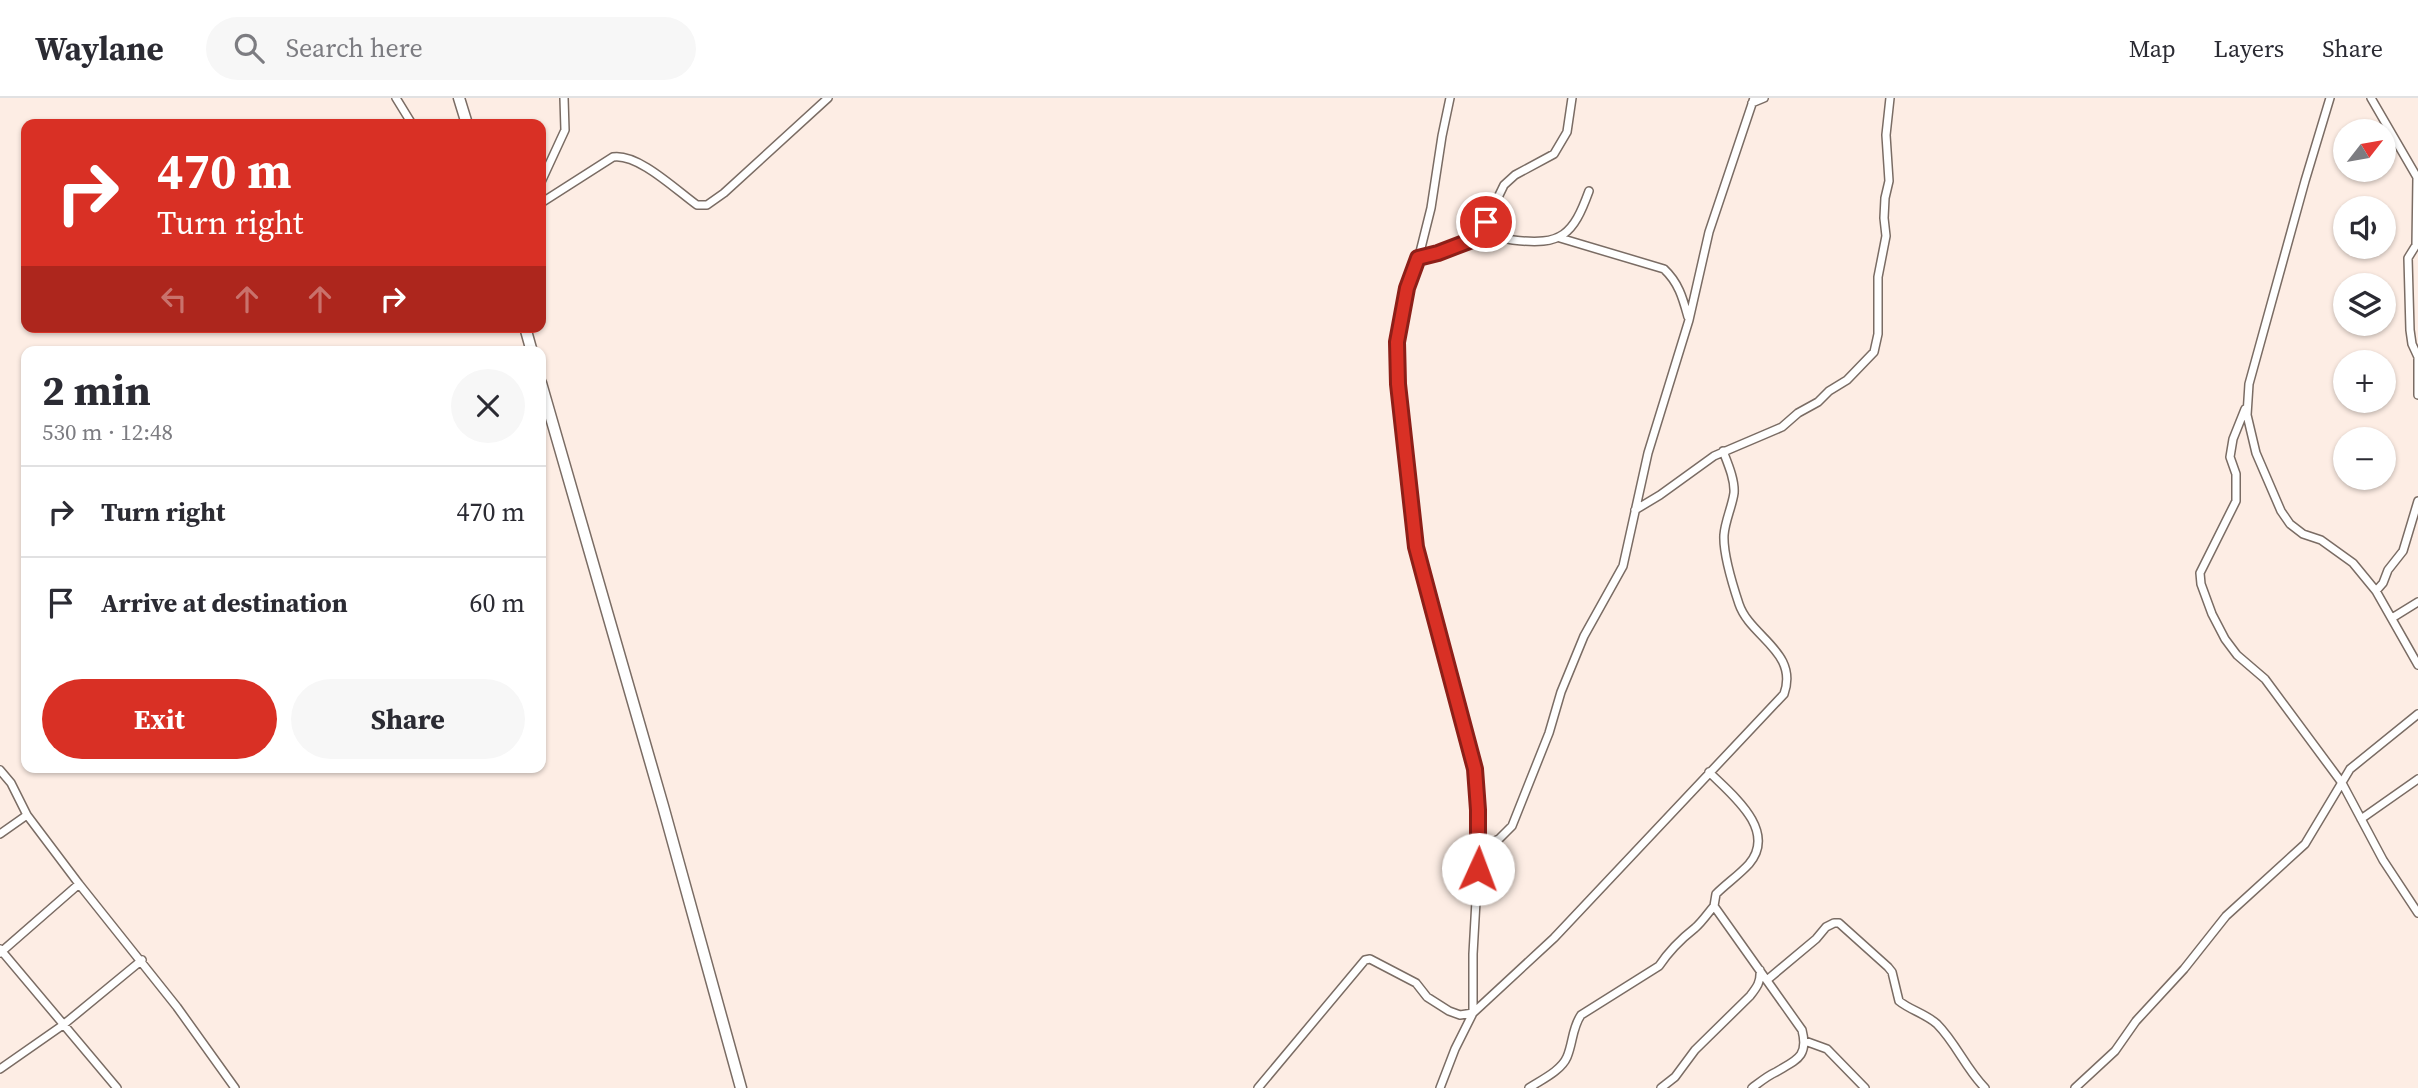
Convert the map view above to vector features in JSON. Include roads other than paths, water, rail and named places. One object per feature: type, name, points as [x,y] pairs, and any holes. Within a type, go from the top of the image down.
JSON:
[{"type":"main road","points":[[459,98],[465,119]]},
{"type":"main road","points":[[546,400],[741,1088]]},
{"type":"street","points":[[396,98],[409,119]]},
{"type":"street","points":[[546,171],[565,130],[564,98]]},
{"type":"street","points":[[546,200],[613,157],[622,155],[641,164],[698,205],[707,205],[779,145],[828,98]]},
{"type":"street","points":[[1450,98],[1431,208],[1407,288],[1397,342],[1398,384],[1416,547],[1469,744],[1476,783],[1479,848],[1473,954],[1473,1013]]},
{"type":"street","points":[[1472,240],[1486,222],[1504,185],[1515,175],[1554,153],[1567,132],[1572,98]]},
{"type":"street","points":[[1479,848],[1499,839],[1512,826],[1584,636],[1623,565],[1648,453],[1689,320],[1709,230],[1753,101],[1764,98]]},
{"type":"street","points":[[1636,510],[1723,452],[1782,428],[1798,413],[1847,380],[1874,352],[1877,345],[1878,277],[1886,236],[1885,198],[1889,181],[1886,145],[1890,98]]},
{"type":"street","points":[[2330,98],[2249,384],[2247,415],[2256,453],[2281,511],[2290,524],[2304,534],[2321,540],[2353,563],[2376,591],[2418,665]]},
{"type":"street","points":[[2371,98],[2418,179],[2416,245],[2408,258],[2410,338],[2418,357],[2418,395]]},
{"type":"street","points":[[1560,238],[1569,232],[1589,191]]},
{"type":"street","points":[[1418,258],[1472,240],[1495,236],[1527,241],[1560,238],[1664,270],[1680,289],[1689,320]]},
{"type":"street","points":[[2247,404],[2233,439],[2230,457],[2236,474],[2236,501],[2200,573],[2201,584],[2212,614],[2236,655],[2264,679],[2342,783],[2383,860],[2418,913]]},
{"type":"street","points":[[1440,1088],[1473,1013],[1554,938],[1784,694],[1788,681],[1779,654],[1770,641],[1752,626],[1739,606],[1724,535],[1734,492],[1723,452]]},
{"type":"street","points":[[2376,591],[2403,551],[2418,501]]},
{"type":"street","points":[[2392,618],[2418,602]]},
{"type":"street","points":[[2079,1087],[2115,1051],[2136,1021],[2184,969],[2226,916],[2305,844],[2350,769],[2418,714]]},
{"type":"street","points":[[0,770],[11,783],[27,815],[79,884],[142,960],[235,1088]]},
{"type":"street","points":[[1529,1088],[1558,1069],[1567,1058],[1574,1025],[1581,1015],[1659,966],[1686,933],[1697,927],[1714,906],[1716,894],[1750,862],[1757,837],[1747,811],[1709,772]]},
{"type":"street","points":[[2361,819],[2418,779]]},
{"type":"street","points":[[0,834],[27,815]]},
{"type":"street","points":[[79,884],[1,952],[117,1088]]},
{"type":"street","points":[[1714,906],[1802,1030],[1805,1041],[1804,1049],[1797,1060],[1752,1088]]},
{"type":"street","points":[[1768,980],[1826,928],[1839,923],[1888,967],[1892,972],[1899,1000],[1937,1023],[1969,1071],[1985,1088]]},
{"type":"street","points":[[1258,1088],[1365,960],[1370,959],[1416,983],[1427,997],[1449,1011],[1460,1015],[1473,1013]]},
{"type":"street","points":[[0,1069],[63,1025],[142,960]]},
{"type":"street","points":[[1661,1088],[1675,1077],[1695,1050],[1750,996],[1760,979],[1760,970]]},
{"type":"street","points":[[1805,1041],[1827,1049],[1865,1088]]}]
